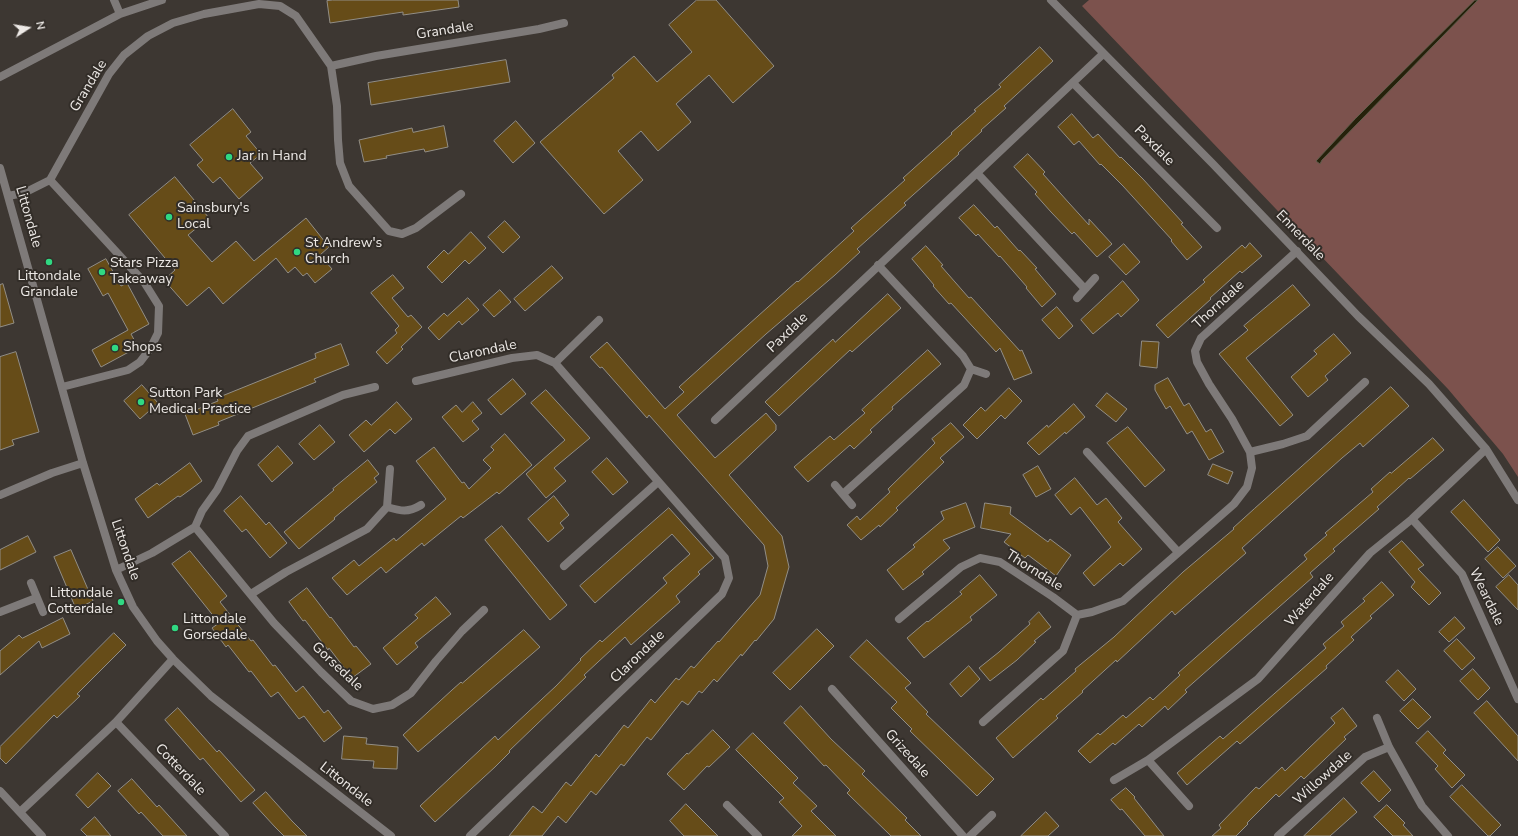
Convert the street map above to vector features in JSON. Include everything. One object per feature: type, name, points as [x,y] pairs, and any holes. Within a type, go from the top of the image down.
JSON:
[{"type":"street","points":[[114,0],[120,14]]},
{"type":"street","points":[[0,77],[120,14],[162,0]]},
{"type":"street","name":"Ennerdale","points":[[1051,0],[1213,164],[1358,316],[1429,384],[1486,449],[1518,500]]},
{"type":"street","name":"Grandale","points":[[50,180],[109,74],[124,55],[148,36],[173,23],[204,14],[259,4],[280,6],[296,16],[331,66],[337,106],[340,163],[349,186],[389,231],[402,234],[416,228],[461,194]]},
{"type":"street","name":"Grandale","points":[[331,66],[376,56],[539,29],[564,23]]},
{"type":"street","name":"Paxdale","points":[[715,420],[1103,54]]},
{"type":"street","name":"Paxdale","points":[[1073,83],[1217,228]]},
{"type":"street","name":"Littondale","points":[[0,168],[116,570],[133,607],[173,660],[210,696],[391,836]]},
{"type":"street","points":[[977,173],[1085,289]]},
{"type":"street","points":[[8,196],[24,193],[50,180],[144,282],[159,306],[158,333],[150,349],[140,362],[128,370],[62,387]]},
{"type":"street","name":"Thorndale","points":[[899,619],[961,567],[980,558],[1000,562],[1053,597],[1077,615],[1092,612],[1123,601],[1234,504],[1247,487],[1252,468],[1250,452],[1232,419],[1209,384],[1197,362],[1195,351],[1200,338],[1297,251]]},
{"type":"street","points":[[878,265],[963,356],[971,369],[986,374]]},
{"type":"street","points":[[1077,298],[1095,278]]},
{"type":"street","points":[[555,363],[599,320]]},
{"type":"street","name":"Clarondale","points":[[416,381],[512,358],[537,355],[555,363],[725,558],[729,578],[722,594],[470,836]]},
{"type":"street","points":[[843,494],[964,385],[971,369]]},
{"type":"street","points":[[1250,452],[1283,444],[1306,436],[1365,382]]},
{"type":"street","points":[[116,570],[152,554],[195,527],[202,511],[217,490],[237,451],[248,436],[343,395],[375,387]]},
{"type":"street","name":"Waterdale","points":[[1114,780],[1148,760],[1258,679],[1370,553],[1412,519],[1486,449]]},
{"type":"street","points":[[1087,452],[1178,552]]},
{"type":"street","points":[[0,495],[52,473],[84,463]]},
{"type":"street","points":[[251,594],[286,572],[367,529],[386,507],[390,469]]},
{"type":"street","points":[[564,566],[658,482]]},
{"type":"street","points":[[835,485],[852,505]]},
{"type":"street","points":[[386,507],[398,510],[412,510],[421,504]]},
{"type":"street","name":"Weardale","points":[[1412,519],[1462,574],[1518,699]]},
{"type":"street","name":"Gorsedale","points":[[195,527],[274,623],[321,672],[351,701],[373,709],[392,705],[411,693],[436,661],[484,610]]},
{"type":"street","points":[[31,583],[43,612]]},
{"type":"street","points":[[0,612],[36,598]]},
{"type":"street","points":[[983,722],[1063,651],[1077,615]]},
{"type":"street","points":[[20,812],[116,722],[173,660]]},
{"type":"street","name":"Grizedale","points":[[832,689],[963,836]]},
{"type":"street","points":[[1376,718],[1389,746],[1422,806],[1448,836]]},
{"type":"street","name":"Cotterdale","points":[[116,722],[225,836]]},
{"type":"street","name":"Willowdale","points":[[1278,836],[1366,757],[1389,746]]},
{"type":"street","points":[[1148,760],[1189,806]]},
{"type":"street","points":[[0,791],[42,836]]},
{"type":"street","points":[[727,805],[758,836]]},
{"type":"street","points":[[970,836],[992,815]]},
{"type":"shaded area","points":[[1089,0],[1518,0],[1518,477],[1503,454],[1448,389],[1082,6]]},
{"type":"shaded area","points":[[1475,0],[1478,0],[1322,160],[1320,164],[1316,161],[1355,119]]},
{"type":"building","points":[[458,0],[459,7],[403,15],[403,12],[330,23],[327,1]]},
{"type":"building","points":[[697,0],[716,0],[774,66],[733,103],[709,75],[676,104],[691,122],[658,151],[641,131],[618,151],[643,180],[604,214],[540,142],[614,78],[612,75],[634,56],[657,82],[692,52],[669,25]]},
{"type":"building","points":[[1040,47],[1053,61],[1004,106],[1006,108],[981,130],[982,131],[958,153],[959,154],[904,203],[906,205],[857,249],[860,252],[766,334],[677,415],[715,458],[766,413],[776,425],[776,430],[729,475],[782,536],[789,567],[774,619],[756,641],[755,640],[742,656],[741,654],[717,682],[714,679],[702,693],[699,691],[688,705],[682,701],[651,740],[647,737],[624,766],[621,764],[596,795],[591,791],[566,823],[558,816],[542,836],[509,836],[533,806],[542,813],[566,782],[571,786],[596,754],[599,757],[624,725],[628,728],[651,699],[655,703],[676,678],[679,680],[691,666],[694,668],[718,641],[719,642],[760,595],[768,566],[764,545],[649,415],[647,418],[602,367],[600,368],[590,357],[607,342],[665,409],[684,392],[679,387],[854,231],[851,228],[905,180],[903,178],[952,134],[951,133],[976,111],[974,110],[1001,87],[999,85]]},
{"type":"building","points":[[506,60],[510,82],[371,105],[368,83]]},
{"type":"building","name":"Jar in Hand","points":[[233,109],[251,132],[246,136],[261,154],[250,163],[263,178],[239,199],[220,177],[213,183],[197,165],[203,160],[190,145]]},
{"type":"building","points":[[1072,114],[1093,138],[1098,134],[1120,158],[1121,157],[1143,179],[1183,223],[1181,224],[1202,247],[1187,260],[1171,241],[1172,240],[1123,186],[1101,164],[1100,165],[1079,141],[1074,145],[1058,127]]},
{"type":"building","points":[[516,121],[535,143],[513,163],[494,141]]},
{"type":"building","points":[[444,126],[448,147],[425,152],[424,149],[386,156],[387,158],[364,162],[359,140],[412,128],[413,132]]},
{"type":"building","points":[[1028,154],[1045,172],[1043,174],[1089,225],[1089,219],[1112,244],[1097,257],[1074,232],[1072,234],[1051,212],[1035,194],[1037,192],[1014,167]]},
{"type":"building","points":[[175,177],[209,218],[188,235],[212,262],[236,241],[254,261],[306,218],[329,247],[320,255],[332,269],[315,283],[307,273],[303,276],[295,267],[288,273],[276,258],[223,304],[209,287],[187,306],[164,280],[175,270],[129,215]]},
{"type":"building","points":[[974,205],[995,228],[997,226],[1019,251],[1020,250],[1037,268],[1035,269],[1056,294],[1042,307],[1000,256],[999,257],[978,234],[976,236],[959,218]]},
{"type":"building","points":[[505,221],[520,237],[503,253],[488,237]]},
{"type":"building","points":[[471,232],[486,248],[469,264],[465,260],[442,283],[427,267],[444,250],[448,254]]},
{"type":"building","points":[[1250,243],[1262,256],[1242,273],[1240,271],[1168,338],[1156,325],[1205,282],[1203,280],[1242,245],[1245,248]]},
{"type":"building","points":[[1124,244],[1140,262],[1126,275],[1109,257]]},
{"type":"building","points":[[926,246],[969,298],[971,297],[1020,351],[1022,350],[1032,373],[1014,380],[1000,348],[996,352],[951,303],[949,304],[933,286],[934,285],[912,259]]},
{"type":"building","points":[[106,259],[121,286],[127,283],[149,324],[131,334],[138,347],[101,367],[92,350],[128,330],[108,293],[103,296],[88,269]]},
{"type":"building","points":[[552,266],[563,278],[525,311],[514,299]]},
{"type":"building","points":[[393,275],[404,288],[392,298],[408,317],[411,315],[422,327],[401,347],[403,349],[387,364],[376,352],[397,333],[395,330],[399,326],[371,293]]},
{"type":"building","points":[[1123,281],[1139,300],[1121,317],[1118,313],[1093,334],[1081,320]]},
{"type":"building","points":[[3,284],[14,323],[0,327],[0,285]]},
{"type":"building","points":[[1293,285],[1310,305],[1246,358],[1293,415],[1280,426],[1219,354],[1248,330],[1244,326]]},
{"type":"building","points":[[500,290],[511,302],[494,317],[483,305]]},
{"type":"building","points":[[888,294],[901,308],[852,352],[850,350],[779,416],[765,402],[833,339],[835,342]]},
{"type":"building","points":[[468,298],[479,310],[462,325],[459,321],[439,340],[428,328],[444,313],[447,316]]},
{"type":"building","points":[[1057,307],[1073,326],[1059,339],[1042,320]]},
{"type":"building","points":[[1334,334],[1351,353],[1325,376],[1328,380],[1308,397],[1291,377],[1317,354],[1314,351]]},
{"type":"building","points":[[1142,341],[1159,342],[1157,368],[1140,366]]},
{"type":"building","points":[[341,344],[349,365],[314,379],[316,382],[218,422],[219,425],[193,435],[185,414],[218,401],[217,398],[316,358],[315,354]]},
{"type":"building","points":[[928,350],[941,364],[892,407],[893,409],[870,430],[872,432],[854,449],[850,445],[808,482],[794,467],[830,436],[834,440],[865,413],[862,410]]},
{"type":"building","points":[[16,352],[39,432],[12,440],[14,445],[0,450],[0,357]]},
{"type":"building","points":[[1168,378],[1184,406],[1189,403],[1206,432],[1211,429],[1224,452],[1209,460],[1192,431],[1187,434],[1170,406],[1166,409],[1155,390],[1155,385]]},
{"type":"building","points":[[513,379],[526,394],[501,415],[488,400]]},
{"type":"building","name":"Sutton Park Medical Practice","points":[[142,385],[158,403],[140,419],[124,401]]},
{"type":"building","points":[[1391,387],[1409,406],[1363,447],[1360,443],[1342,458],[1242,548],[1246,553],[1175,615],[1172,611],[1117,662],[1116,660],[1056,716],[1058,718],[1013,758],[996,738],[1041,698],[1043,700],[1076,671],[1075,669],[1114,637],[1183,572],[1234,529],[1233,528],[1254,509]]},
{"type":"building","points":[[1009,388],[1022,401],[1005,419],[1001,415],[977,439],[963,425],[981,407],[985,411]]},
{"type":"building","points":[[546,390],[590,438],[554,468],[566,481],[546,498],[526,474],[565,440],[531,403]]},
{"type":"building","points":[[1107,393],[1127,409],[1116,422],[1096,406]]},
{"type":"building","points":[[397,402],[412,419],[395,434],[390,429],[364,452],[349,435],[366,420],[371,425]]},
{"type":"building","points":[[473,402],[482,413],[472,421],[479,429],[463,442],[442,417],[456,405],[462,412]]},
{"type":"building","points":[[1074,404],[1085,417],[1039,455],[1027,443]]},
{"type":"building","points":[[951,423],[964,437],[940,458],[944,462],[896,508],[898,510],[880,527],[879,525],[861,540],[847,525],[857,516],[860,520],[890,492],[888,489],[935,443],[932,439]]},
{"type":"building","points":[[320,425],[335,442],[314,460],[299,444]]},
{"type":"building","points":[[1128,427],[1165,470],[1145,487],[1107,443]]},
{"type":"building","points":[[505,434],[532,465],[499,494],[497,492],[463,518],[461,516],[424,546],[422,543],[386,573],[381,567],[347,595],[332,578],[354,560],[359,566],[394,538],[396,541],[446,499],[416,461],[434,447],[462,483],[464,482],[469,489],[491,468],[483,460],[494,450],[491,447]]},
{"type":"building","points":[[1433,438],[1444,450],[1410,479],[1409,478],[1377,507],[1379,509],[1333,549],[1335,551],[1310,573],[1313,577],[1185,690],[1187,692],[1168,710],[1165,706],[1142,727],[1139,724],[1115,745],[1113,743],[1090,763],[1078,751],[1098,733],[1100,735],[1123,715],[1126,718],[1150,697],[1153,700],[1180,675],[1178,673],[1307,559],[1304,555],[1327,535],[1325,533],[1373,492],[1371,489]]},
{"type":"building","points":[[278,446],[293,463],[272,482],[258,465]]},
{"type":"building","points":[[607,458],[628,482],[613,495],[592,472]]},
{"type":"building","points":[[368,460],[379,474],[374,478],[377,482],[299,549],[284,532]]},
{"type":"building","points":[[190,463],[202,481],[148,518],[135,499],[157,483],[159,485]]},
{"type":"building","points":[[1213,464],[1233,472],[1228,484],[1208,475]]},
{"type":"building","points":[[1038,466],[1051,489],[1036,497],[1023,475]]},
{"type":"building","points":[[1075,478],[1097,505],[1106,498],[1122,518],[1118,522],[1142,549],[1123,566],[1120,563],[1094,586],[1083,573],[1111,547],[1080,507],[1071,515],[1055,495]]},
{"type":"building","points":[[241,496],[266,525],[269,522],[287,543],[270,558],[246,529],[242,532],[224,511]]},
{"type":"building","points":[[554,496],[569,515],[560,523],[564,528],[548,542],[528,519]]},
{"type":"building","points":[[1464,500],[1500,540],[1488,552],[1451,512]]},
{"type":"building","points":[[966,503],[975,527],[943,540],[950,548],[922,572],[924,574],[903,590],[887,570],[915,547],[913,545],[944,519],[941,512]]},
{"type":"building","points":[[985,503],[1011,507],[1010,514],[1048,542],[1050,539],[1071,555],[1056,576],[1028,555],[1025,558],[1004,542],[1011,534],[981,528]]},
{"type":"building","points":[[669,508],[714,558],[698,572],[700,574],[676,596],[680,602],[631,645],[625,637],[584,675],[586,677],[509,751],[510,752],[495,767],[435,822],[420,806],[495,736],[498,740],[556,686],[581,660],[580,659],[600,640],[602,642],[667,583],[663,578],[690,554],[672,534],[595,603],[580,586]]},
{"type":"building","points":[[502,526],[567,605],[550,620],[485,540]]},
{"type":"building","points":[[28,536],[36,552],[0,570],[0,550]]},
{"type":"building","points":[[1402,541],[1424,565],[1418,569],[1441,593],[1429,605],[1411,587],[1415,582],[1389,552]]},
{"type":"building","points":[[1498,547],[1516,566],[1503,578],[1485,559]]},
{"type":"building","points":[[71,550],[93,601],[76,609],[54,557]]},
{"type":"building","points":[[190,551],[227,596],[220,602],[251,641],[253,640],[296,692],[303,686],[324,713],[328,710],[342,728],[324,742],[304,716],[299,719],[278,692],[271,697],[228,645],[226,647],[212,628],[219,623],[172,564]]},
{"type":"building","points":[[980,575],[997,595],[970,617],[972,620],[924,658],[907,638],[962,594],[960,592]]},
{"type":"building","points":[[1509,575],[1518,585],[1518,610],[1496,587]]},
{"type":"building","points":[[1382,582],[1394,595],[1370,616],[1372,618],[1351,637],[1354,640],[1326,666],[1327,668],[1240,744],[1237,741],[1187,785],[1177,773],[1220,736],[1223,739],[1326,648],[1323,644],[1344,626],[1341,622],[1365,601],[1363,599]]},
{"type":"building","points":[[307,588],[354,647],[356,646],[371,664],[352,678],[329,648],[328,650],[289,602]]},
{"type":"building","points":[[436,597],[451,614],[415,643],[418,647],[397,665],[383,648],[418,618],[415,615]]},
{"type":"building","points":[[1039,612],[1051,627],[1034,641],[1036,642],[1017,660],[990,681],[979,668],[1030,624],[1029,622]]},
{"type":"building","points":[[1455,617],[1465,628],[1449,642],[1439,632]]},
{"type":"building","points":[[63,618],[70,634],[42,648],[39,641],[0,675],[0,651],[19,635],[22,638]]},
{"type":"building","points":[[817,629],[834,646],[790,690],[773,673]]},
{"type":"building","points":[[524,630],[540,647],[418,752],[403,735],[461,682],[462,683]]},
{"type":"building","points":[[114,633],[126,645],[77,694],[80,696],[57,718],[54,715],[6,764],[0,758],[0,747]]},
{"type":"building","points":[[1457,639],[1475,658],[1462,670],[1444,651]]},
{"type":"building","points":[[867,640],[911,683],[905,688],[928,712],[926,714],[994,779],[977,796],[910,731],[912,729],[891,708],[897,702],[850,657]]},
{"type":"building","points":[[969,666],[980,679],[961,697],[950,684]]},
{"type":"building","points":[[1473,669],[1490,688],[1478,700],[1460,681]]},
{"type":"building","points":[[1398,670],[1416,689],[1404,701],[1386,682]]},
{"type":"building","points":[[1413,699],[1431,717],[1418,729],[1400,711]]},
{"type":"building","points":[[1487,701],[1518,736],[1518,761],[1474,713]]},
{"type":"building","points":[[801,706],[831,739],[865,771],[862,774],[907,818],[905,820],[921,836],[891,836],[847,793],[850,790],[826,765],[824,766],[784,723]]},
{"type":"building","points":[[178,708],[217,752],[219,750],[255,790],[241,802],[203,758],[200,760],[165,720]]},
{"type":"building","points":[[1343,708],[1357,726],[1344,737],[1346,739],[1304,779],[1301,776],[1279,797],[1276,794],[1236,836],[1212,836],[1221,828],[1219,825],[1256,787],[1259,789],[1282,767],[1285,771],[1335,723],[1331,718]]},
{"type":"building","points":[[713,730],[730,747],[709,767],[707,766],[684,790],[667,774],[687,753],[688,754]]},
{"type":"building","points":[[1428,731],[1446,750],[1443,753],[1465,775],[1452,788],[1435,769],[1438,766],[1416,743]]},
{"type":"building","points":[[753,733],[798,778],[793,783],[817,806],[811,811],[836,836],[792,836],[802,826],[779,802],[784,798],[736,750]]},
{"type":"building","points":[[344,736],[367,738],[366,744],[398,747],[397,769],[373,768],[374,761],[342,759]]},
{"type":"building","points":[[1374,771],[1391,790],[1379,802],[1361,783]]},
{"type":"building","points":[[98,773],[111,786],[88,808],[76,795]]},
{"type":"building","points":[[132,779],[157,807],[159,805],[187,836],[163,836],[141,812],[139,814],[118,791]]},
{"type":"building","points":[[1462,785],[1501,825],[1490,836],[1488,836],[1450,797]]},
{"type":"building","points":[[1126,788],[1135,797],[1134,798],[1164,836],[1145,836],[1122,809],[1120,810],[1111,800]]},
{"type":"building","points":[[266,792],[307,836],[284,836],[275,827],[253,803]]},
{"type":"building","points":[[1344,798],[1357,812],[1330,836],[1304,836]]},
{"type":"building","points":[[686,804],[718,836],[684,836],[670,821]]},
{"type":"building","points":[[1387,805],[1405,823],[1403,825],[1413,836],[1393,836],[1374,817]]},
{"type":"building","points":[[1046,812],[1059,826],[1048,836],[1021,836]]},
{"type":"building","points":[[95,817],[111,836],[87,836],[81,830]]},
{"type":"place","name":"Jar in Hand","points":[[229,157]]},
{"type":"place","name":"Sainsbury's Local","points":[[169,217]]},
{"type":"place","name":"St Andrew's Church","points":[[297,252]]},
{"type":"place","name":"Littondale Grandale","points":[[49,262]]},
{"type":"place","name":"Stars Pizza Takeaway","points":[[102,272]]},
{"type":"place","name":"Shops","points":[[115,348]]},
{"type":"place","name":"Sutton Park Medical Practice","points":[[141,402]]},
{"type":"place","name":"Littondale Cotterdale","points":[[121,602]]},
{"type":"place","name":"Littondale Gorsedale","points":[[175,628]]}]
